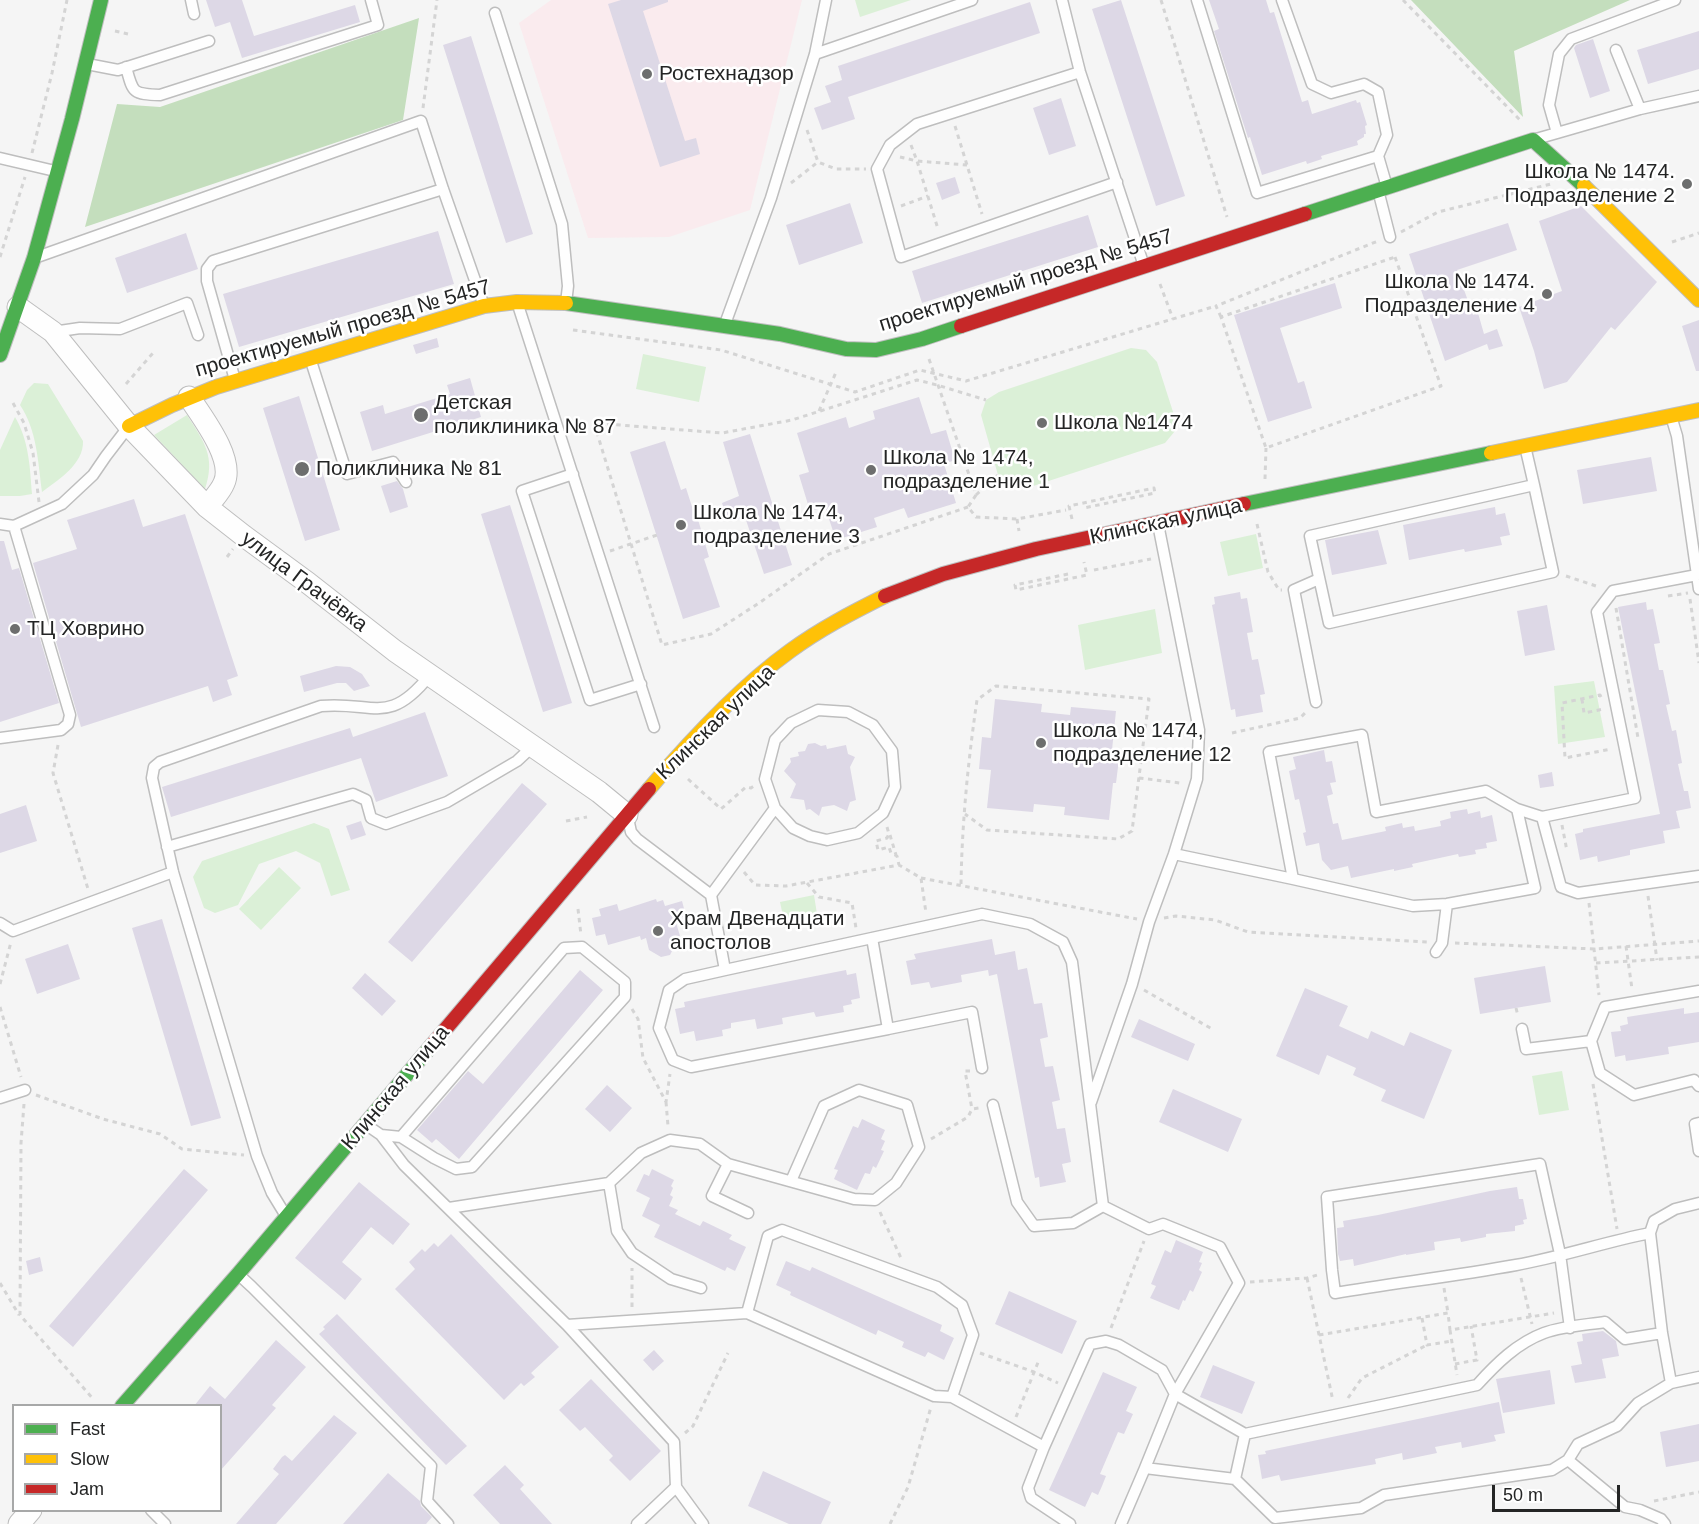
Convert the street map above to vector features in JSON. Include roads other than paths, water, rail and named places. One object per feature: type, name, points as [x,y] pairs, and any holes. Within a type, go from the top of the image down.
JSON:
[{"type":"street","points":[[0,355],[34,258],[101,0]]},
{"type":"street","points":[[1533,140],[1576,178],[1699,300]]},
{"type":"street","name":"проектируемый проезд № 5457","points":[[129,426],[189,397],[235,380],[484,306],[517,302],[566,303],[780,334],[846,349],[876,350],[922,339],[1533,140]]},
{"type":"street","name":"улица Грачёвка","points":[[18,307],[53,332],[129,426],[207,507],[395,651],[599,792],[627,815]]},
{"type":"street","points":[[189,397],[207,424],[225,459],[227,471],[224,483],[207,507]]},
{"type":"street","name":"Клинская улица","points":[[124,1404],[238,1274],[672,762],[741,692],[790,651],[842,618],[889,594],[943,574],[1036,549],[1699,410]]},
{"type":"street","points":[[19,1524],[29,1512]]},
{"type":"lane","points":[[191,0],[194,14]]},
{"type":"lane","points":[[126,68],[131,87],[140,94],[160,95],[378,25],[370,0]]},
{"type":"lane","points":[[725,325],[771,198],[799,108],[815,54],[826,0]]},
{"type":"lane","points":[[815,54],[972,0]]},
{"type":"lane","points":[[1062,0],[1080,72],[1117,182],[1149,265]]},
{"type":"lane","points":[[1197,0],[1257,193],[1378,156]]},
{"type":"lane","points":[[1282,0],[1312,84],[1331,93],[1364,84],[1378,93],[1387,135],[1378,156],[1390,237]]},
{"type":"lane","points":[[1557,133],[1549,105],[1559,54],[1571,39],[1675,0]]},
{"type":"lane","points":[[495,13],[562,224],[568,286],[566,303]]},
{"type":"lane","points":[[86,63],[118,70],[209,40]]},
{"type":"lane","points":[[1616,50],[1640,109]]},
{"type":"lane","points":[[1080,72],[917,124],[890,145],[877,169],[901,257],[1117,182]]},
{"type":"lane","points":[[1533,140],[1640,109],[1699,96]]},
{"type":"lane","points":[[34,258],[421,121],[442,189],[484,306]]},
{"type":"lane","points":[[0,158],[58,172]]},
{"type":"lane","points":[[235,380],[207,280],[207,269],[213,261],[442,189]]},
{"type":"lane","points":[[517,302],[654,727]]},
{"type":"lane","points":[[53,332],[80,328],[120,329],[187,303],[198,334]]},
{"type":"lane","points":[[310,358],[347,474],[393,462],[406,482]]},
{"type":"lane","points":[[1671,416],[1677,436],[1697,575],[1694,591]]},
{"type":"lane","points":[[0,524],[14,526],[62,504],[93,475],[129,426]]},
{"type":"lane","points":[[1525,446],[1534,485],[1553,572],[1329,622],[1310,536],[1534,485]]},
{"type":"lane","points":[[573,474],[522,491],[525,502],[591,700],[640,684]]},
{"type":"lane","points":[[1091,1104],[1197,779],[1199,730],[1158,524]]},
{"type":"lane","points":[[0,738],[61,730],[68,724],[69,715],[14,526]]},
{"type":"lane","points":[[1293,879],[1269,752],[1362,735],[1376,812],[1486,791],[1517,809],[1542,817],[1635,798],[1597,612],[1612,591],[1697,575]]},
{"type":"lane","points":[[1316,702],[1294,590],[1319,579]]},
{"type":"lane","points":[[286,1216],[272,1193],[257,1156],[173,872],[152,778],[154,767],[160,762],[321,706],[376,709],[391,707],[404,702],[417,692],[430,675]]},
{"type":"lane","points":[[818,710],[848,711],[873,725],[891,752],[894,787],[883,813],[858,833],[827,840],[810,836],[793,828],[775,808],[765,779],[775,740],[791,723],[818,710]]},
{"type":"lane","points":[[168,848],[353,794],[366,800],[372,818],[386,824],[447,802],[517,761],[532,747]]},
{"type":"lane","points":[[711,895],[775,808]]},
{"type":"lane","points":[[1174,854],[1413,906],[1447,904],[1535,888],[1517,809]]},
{"type":"lane","points":[[627,815],[631,832],[637,839],[711,895],[725,970]]},
{"type":"lane","points":[[1542,817],[1561,887],[1578,893],[1699,876]]},
{"type":"lane","points":[[0,923],[13,931],[173,872]]},
{"type":"lane","points":[[1439,947],[1447,904]]},
{"type":"lane","points":[[982,1068],[972,1012],[691,1067],[673,1060],[659,1028],[669,990],[685,978],[982,914],[1030,924],[1063,942],[1072,962],[1103,1206]]},
{"type":"lane","points":[[872,938],[888,1029]]},
{"type":"lane","points":[[381,1135],[401,1137],[456,1169],[472,1167],[625,997],[625,982],[582,947],[564,948],[401,1137]]},
{"type":"lane","points":[[1699,991],[1605,1007],[1591,1041],[1600,1073],[1634,1095],[1694,1080],[1699,1086]]},
{"type":"lane","points":[[1522,1029],[1526,1048],[1591,1041]]},
{"type":"lane","points":[[0,1098],[25,1090]]},
{"type":"lane","points":[[449,1209],[609,1183],[641,1153],[670,1140],[700,1144],[728,1164],[854,1199],[875,1200],[897,1183],[919,1147],[907,1105],[859,1090],[824,1106],[791,1181]]},
{"type":"lane","points":[[993,1105],[1017,1202],[1034,1226],[1072,1223],[1103,1206]]},
{"type":"lane","points":[[1699,1123],[1695,1124],[1699,1151]]},
{"type":"lane","points":[[365,1124],[381,1135],[405,1165],[567,1325],[674,1442],[676,1487],[703,1524]]},
{"type":"lane","points":[[728,1164],[712,1196],[748,1213]]},
{"type":"lane","points":[[1570,1328],[1560,1254],[1540,1164],[1328,1197],[1335,1293],[1518,1265],[1560,1254],[1619,1239],[1650,1233]]},
{"type":"lane","points":[[609,1183],[617,1231],[632,1253],[671,1279],[701,1288]]},
{"type":"lane","points":[[1671,1383],[1662,1333],[1650,1233],[1654,1221],[1675,1209],[1699,1203]]},
{"type":"lane","points":[[1103,1206],[1149,1228],[1162,1224],[1220,1247],[1239,1283],[1175,1394],[1121,1524]]},
{"type":"lane","points":[[747,1313],[768,1236],[782,1230],[937,1287],[962,1305],[973,1335],[952,1397]]},
{"type":"lane","points":[[238,1274],[431,1466],[427,1501],[448,1524]]},
{"type":"lane","points":[[567,1325],[747,1313],[934,1396],[952,1397],[1044,1447]]},
{"type":"lane","points":[[1070,1524],[1031,1498],[1028,1488],[1090,1344],[1106,1341],[1119,1345],[1162,1370],[1175,1394],[1245,1434],[1477,1385],[1500,1361],[1528,1340],[1546,1332],[1605,1322],[1625,1339],[1662,1333]]},
{"type":"lane","points":[[1145,1467],[1235,1479],[1275,1518],[1361,1508],[1384,1495],[1552,1470],[1568,1460],[1578,1444],[1617,1426],[1638,1402],[1671,1383],[1699,1377]]},
{"type":"lane","points":[[1235,1479],[1245,1434]]},
{"type":"lane","points":[[1568,1460],[1625,1507],[1640,1510],[1665,1524]]},
{"type":"lane","points":[[637,1524],[676,1487]]},
{"type":"lane","points":[[153,1512],[165,1524]]},
{"type":"place","name":"Ростехнадзор","points":[[647,74]]},
{"type":"place","name":"Школа № 1474. Подразделение 2","points":[[1687,184]]},
{"type":"place","name":"Школа № 1474. Подразделение 4","points":[[1547,294]]},
{"type":"place","name":"Детская поликлиника № 87","points":[[421,415]]},
{"type":"place","name":"Школа №1474","points":[[1042,423]]},
{"type":"place","name":"Поликлиника № 81","points":[[302,469]]},
{"type":"place","name":"Школа № 1474, подразделение 1","points":[[871,470]]},
{"type":"place","name":"Школа № 1474, подразделение 3","points":[[681,525]]},
{"type":"place","name":"ТЦ Ховрино","points":[[15,629]]},
{"type":"place","name":"Школа № 1474, подразделение 12","points":[[1041,743]]},
{"type":"place","name":"Храм Двенадцати апостолов","points":[[658,931]]}]
